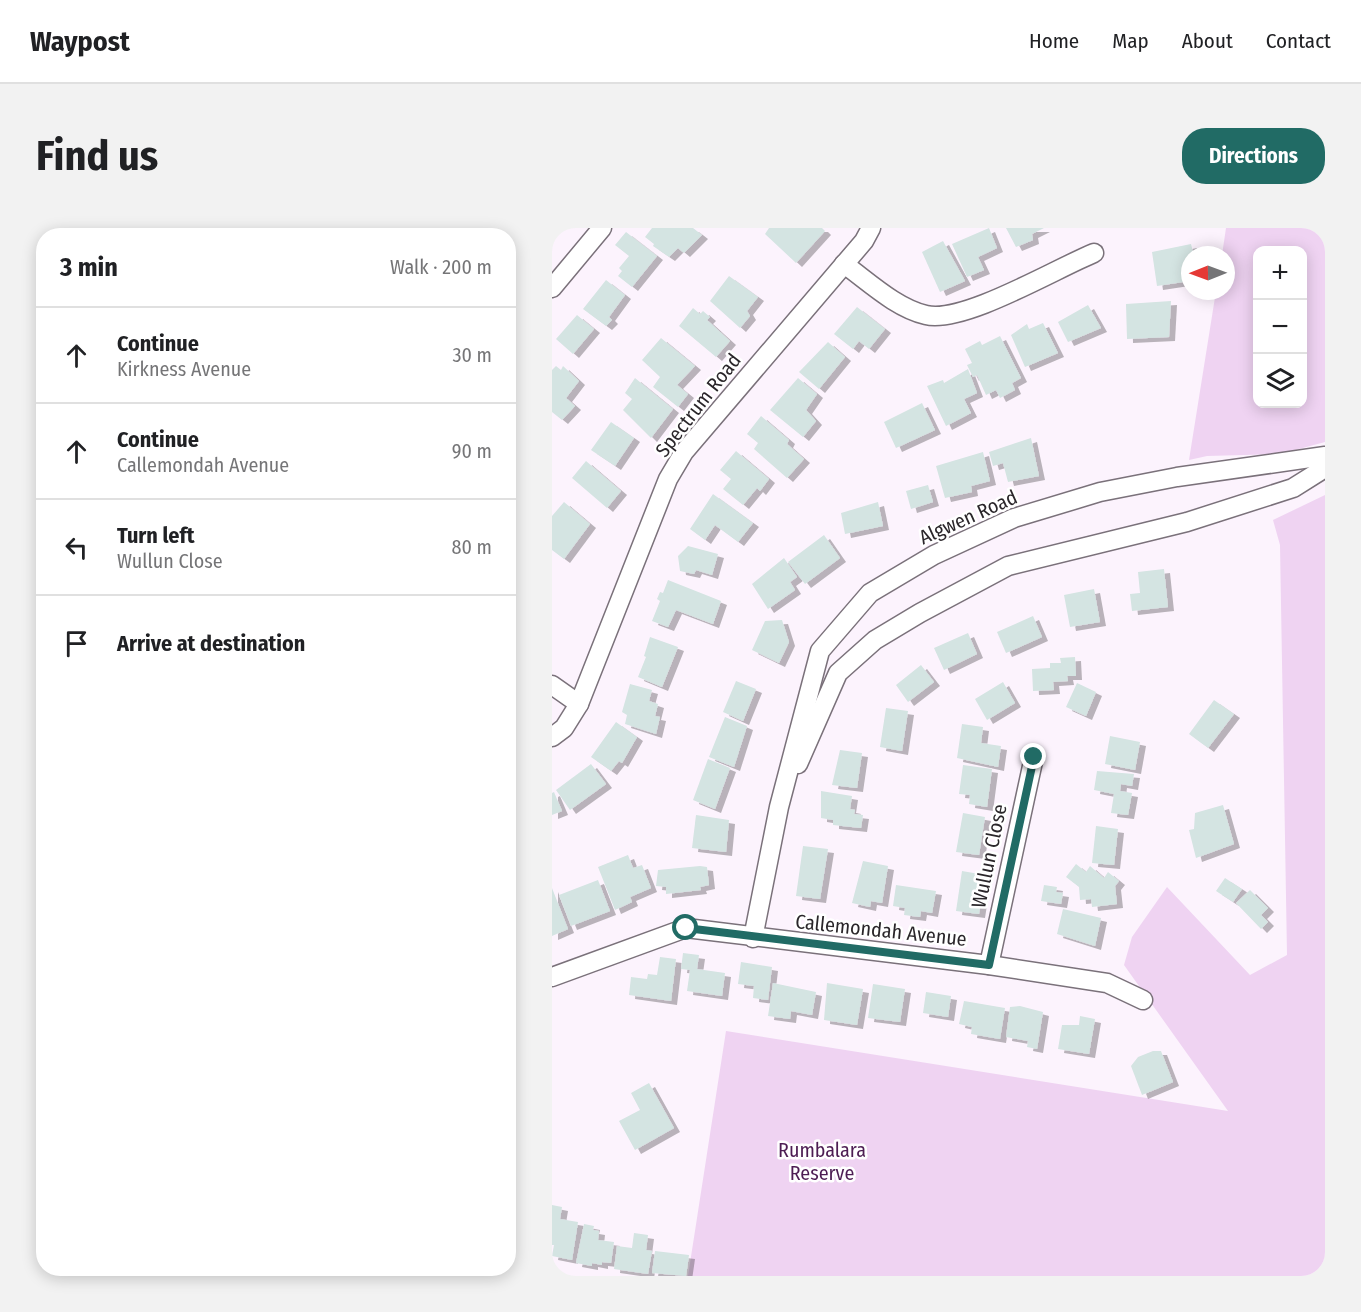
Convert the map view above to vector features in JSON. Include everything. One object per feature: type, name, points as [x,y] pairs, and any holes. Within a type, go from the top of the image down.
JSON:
[{"type":"street","points":[[552,288],[602,228]]},
{"type":"street","name":"Spectrum Road","points":[[552,737],[564,728],[579,704],[668,479],[684,452],[844,264],[871,228]]},
{"type":"street","points":[[844,264],[910,310],[928,316],[942,316],[997,298],[1094,253]]},
{"type":"street","name":"Algwen Road","points":[[753,938],[779,807],[820,651],[870,593],[934,555],[1025,514],[1100,492],[1177,477],[1325,456]]},
{"type":"street","name":"Algwen Road","points":[[779,807],[838,673],[875,640],[1008,566],[1188,522],[1293,488],[1325,468]]},
{"type":"street","points":[[552,685],[579,704]]},
{"type":"street","name":"Wullun Close","points":[[989,965],[1034,757]]},
{"type":"street","name":"Callemondah Avenue","points":[[552,977],[686,928],[753,938],[989,965],[1107,983],[1143,1000]]},
{"type":"green space","points":[[1226,228],[1325,228],[1325,442],[1280,454],[1207,456],[1189,460],[1215,300],[1235,300],[1235,246],[1223,246]]},
{"type":"green space","name":"Rumbalara Reserve","points":[[1325,495],[1325,1276],[688,1276],[726,1031],[1228,1111],[1124,965],[1132,937],[1167,887],[1250,975],[1287,955],[1280,545],[1273,520]]},
{"type":"building","points":[[652,228],[693,228],[702,235],[684,253],[678,248],[669,257],[645,237]]},
{"type":"building","points":[[769,228],[822,228],[825,231],[796,263],[765,234]]},
{"type":"building","points":[[989,228],[997,248],[978,257],[984,270],[967,277],[952,244]]},
{"type":"building","points":[[1006,228],[1044,228],[1032,234],[1033,240],[1016,247]]},
{"type":"building","points":[[626,232],[657,256],[632,287],[618,276],[622,271],[619,268],[629,256],[615,245]]},
{"type":"building","points":[[943,241],[965,281],[940,292],[922,252]]},
{"type":"building","points":[[1181,246],[1181,282],[1157,286],[1152,252]]},
{"type":"building","points":[[729,276],[758,297],[747,311],[750,316],[740,328],[710,301]]},
{"type":"building","points":[[606,280],[625,295],[609,317],[612,320],[606,326],[583,309]]},
{"type":"building","points":[[1171,301],[1169,337],[1127,339],[1126,304]]},
{"type":"building","points":[[1088,305],[1101,328],[1068,342],[1058,322]]},
{"type":"building","points":[[857,307],[885,329],[869,349],[859,341],[853,349],[834,334]]},
{"type":"building","points":[[693,308],[700,314],[703,311],[710,317],[707,320],[730,341],[716,357],[679,326]]},
{"type":"building","points":[[577,315],[594,329],[573,354],[556,339]]},
{"type":"building","points":[[1043,323],[1058,353],[1025,367],[1011,335],[1027,324],[1029,329]]},
{"type":"building","points":[[1000,336],[1021,378],[1012,383],[1015,390],[1000,398],[996,390],[986,395],[977,375],[973,377],[967,365],[972,363],[965,349],[980,341],[982,345]]},
{"type":"building","points":[[661,338],[695,366],[677,385],[688,394],[678,407],[653,387],[660,377],[642,360]]},
{"type":"building","points":[[828,342],[845,357],[819,389],[799,372]]},
{"type":"building","points":[[556,366],[561,370],[563,366],[579,381],[566,398],[575,406],[562,420],[552,412],[552,370]]},
{"type":"building","points":[[968,369],[977,393],[964,399],[971,413],[946,426],[927,386],[943,380],[944,383]]},
{"type":"building","points":[[635,378],[673,409],[651,438],[623,410],[632,399],[625,393]]},
{"type":"building","points":[[798,378],[817,394],[806,410],[816,421],[803,437],[770,410]]},
{"type":"building","points":[[922,403],[935,430],[896,448],[884,422]]},
{"type":"building","points":[[761,416],[789,440],[787,444],[804,459],[787,478],[754,449],[758,443],[747,434]]},
{"type":"building","points":[[611,422],[634,438],[615,466],[591,450]]},
{"type":"building","points":[[1031,438],[1039,476],[1008,482],[1003,463],[993,466],[989,452]]},
{"type":"building","points":[[736,451],[769,479],[760,491],[757,488],[743,505],[723,489],[731,479],[720,470]]},
{"type":"building","points":[[983,452],[990,481],[971,486],[972,492],[945,498],[936,466]]},
{"type":"building","points":[[586,461],[621,491],[607,508],[572,478]]},
{"type":"building","points":[[928,485],[933,502],[911,509],[906,491]]},
{"type":"building","points":[[713,494],[753,523],[738,542],[715,525],[705,540],[690,529]]},
{"type":"building","points":[[564,502],[590,524],[564,559],[552,550],[552,516]]},
{"type":"building","points":[[878,502],[883,526],[845,534],[841,513]]},
{"type":"building","points":[[824,535],[840,558],[805,584],[788,562]]},
{"type":"building","points":[[688,546],[718,554],[712,575],[696,570],[694,574],[680,571],[678,556]]},
{"type":"building","points":[[784,558],[797,577],[790,582],[795,590],[768,609],[752,584]]},
{"type":"building","points":[[1164,569],[1168,607],[1132,611],[1130,594],[1140,593],[1138,572]]},
{"type":"building","points":[[668,580],[721,601],[713,624],[676,610],[668,627],[652,621],[660,601],[657,599],[660,592],[663,593]]},
{"type":"building","points":[[1094,589],[1100,622],[1070,627],[1064,595]]},
{"type":"building","points":[[1033,616],[1042,637],[1006,653],[997,632]]},
{"type":"building","points":[[782,620],[789,642],[779,663],[752,650],[765,621]]},
{"type":"building","points":[[968,633],[977,654],[944,670],[934,648]]},
{"type":"building","points":[[650,637],[678,647],[662,687],[638,677],[646,657],[644,656]]},
{"type":"building","points":[[1075,657],[1076,676],[1067,676],[1068,681],[1053,682],[1054,690],[1033,691],[1032,669],[1050,668],[1050,663],[1061,663],[1060,658]]},
{"type":"building","points":[[921,665],[934,682],[908,702],[896,685]]},
{"type":"building","points":[[736,681],[756,689],[743,721],[723,712]]},
{"type":"building","points":[[1003,682],[1015,703],[987,720],[975,699]]},
{"type":"building","points":[[1077,683],[1096,692],[1086,716],[1066,707]]},
{"type":"building","points":[[630,684],[652,690],[649,701],[658,704],[655,716],[660,717],[656,734],[625,724],[627,715],[622,712]]},
{"type":"building","points":[[1214,700],[1234,714],[1208,748],[1189,734]]},
{"type":"building","points":[[886,708],[908,711],[902,751],[880,747]]},
{"type":"building","points":[[725,717],[747,726],[734,767],[709,757]]},
{"type":"building","points":[[616,722],[637,737],[622,763],[619,761],[611,771],[591,757]]},
{"type":"building","points":[[962,724],[983,727],[981,743],[1001,746],[998,767],[957,758]]},
{"type":"building","points":[[1110,736],[1140,742],[1135,770],[1105,764]]},
{"type":"building","points":[[840,750],[862,753],[857,788],[832,785]]},
{"type":"building","points":[[708,759],[730,768],[715,809],[693,800]]},
{"type":"building","points":[[591,764],[606,784],[570,810],[556,790]]},
{"type":"building","points":[[963,765],[992,769],[987,807],[969,804],[970,795],[959,794]]},
{"type":"building","points":[[1097,771],[1134,774],[1132,786],[1121,784],[1120,791],[1132,793],[1128,815],[1111,813],[1114,794],[1094,790]]},
{"type":"building","points":[[821,791],[852,796],[850,809],[855,810],[854,814],[863,815],[861,828],[833,825],[833,820],[821,818]]},
{"type":"building","points":[[554,792],[562,811],[552,815],[552,793]]},
{"type":"building","points":[[1223,805],[1234,844],[1196,858],[1189,830],[1194,829],[1195,813]]},
{"type":"building","points":[[963,813],[985,817],[979,855],[956,852]]},
{"type":"building","points":[[696,815],[729,820],[726,852],[692,848]]},
{"type":"building","points":[[1096,826],[1118,829],[1114,865],[1092,863]]},
{"type":"building","points":[[803,846],[828,849],[820,899],[796,896]]},
{"type":"building","points":[[628,855],[633,868],[642,865],[651,888],[630,897],[632,902],[615,910],[598,867]]},
{"type":"building","points":[[863,861],[888,866],[882,903],[871,901],[870,907],[852,903]]},
{"type":"building","points":[[1076,864],[1086,872],[1090,866],[1104,878],[1108,872],[1119,881],[1115,886],[1117,904],[1092,907],[1091,899],[1080,900],[1079,887],[1066,877]]},
{"type":"building","points":[[707,867],[709,885],[700,887],[701,890],[666,894],[666,887],[656,886],[658,870]]},
{"type":"building","points":[[962,871],[985,875],[979,914],[956,911]]},
{"type":"building","points":[[1225,878],[1242,889],[1233,902],[1216,891]]},
{"type":"building","points":[[598,880],[610,911],[571,926],[559,895]]},
{"type":"building","points":[[896,885],[936,891],[932,913],[921,911],[920,917],[904,915],[905,908],[893,906]]},
{"type":"building","points":[[1044,885],[1057,887],[1056,892],[1063,893],[1061,904],[1041,901]]},
{"type":"building","points":[[552,888],[568,929],[552,936]]},
{"type":"building","points":[[1250,890],[1268,908],[1261,915],[1268,922],[1261,929],[1236,903]]},
{"type":"building","points":[[1063,909],[1101,918],[1095,946],[1057,934]]},
{"type":"building","points":[[683,953],[699,955],[697,969],[725,973],[722,996],[687,991],[690,970],[681,969]]},
{"type":"building","points":[[660,957],[676,959],[671,1001],[629,995],[631,977],[647,979],[648,974],[657,975]]},
{"type":"building","points":[[741,962],[772,967],[768,1000],[753,998],[754,986],[738,984]]},
{"type":"building","points":[[773,983],[816,992],[812,1015],[791,1011],[790,1019],[768,1016]]},
{"type":"building","points":[[827,983],[863,989],[857,1025],[824,1020]]},
{"type":"building","points":[[873,984],[905,989],[900,1022],[868,1018]]},
{"type":"building","points":[[926,992],[951,996],[948,1017],[923,1013]]},
{"type":"building","points":[[964,1001],[1005,1008],[1000,1039],[971,1034],[972,1027],[959,1024]]},
{"type":"building","points":[[1020,1006],[1043,1012],[1037,1049],[1027,1047],[1028,1041],[1006,1037],[1010,1007]]},
{"type":"building","points":[[1080,1016],[1095,1019],[1089,1054],[1058,1049],[1062,1025],[1079,1025]]},
{"type":"building","points":[[1153,1051],[1161,1051],[1173,1082],[1142,1095],[1131,1066],[1138,1057]]},
{"type":"building","points":[[649,1083],[674,1128],[635,1150],[619,1121],[640,1110],[631,1093]]},
{"type":"building","points":[[552,1205],[562,1207],[560,1219],[578,1222],[572,1260],[552,1256],[554,1245],[552,1245]]},
{"type":"building","points":[[584,1224],[594,1226],[593,1230],[599,1231],[598,1240],[614,1242],[611,1263],[602,1262],[602,1265],[592,1263],[592,1266],[576,1263]]},
{"type":"building","points":[[634,1233],[648,1235],[646,1250],[652,1251],[648,1274],[614,1269],[617,1246],[632,1248]]},
{"type":"building","points":[[655,1251],[689,1255],[686,1276],[652,1273]]},
{"type":"route","points":[[686,928],[753,938],[989,965],[1034,757]]}]
